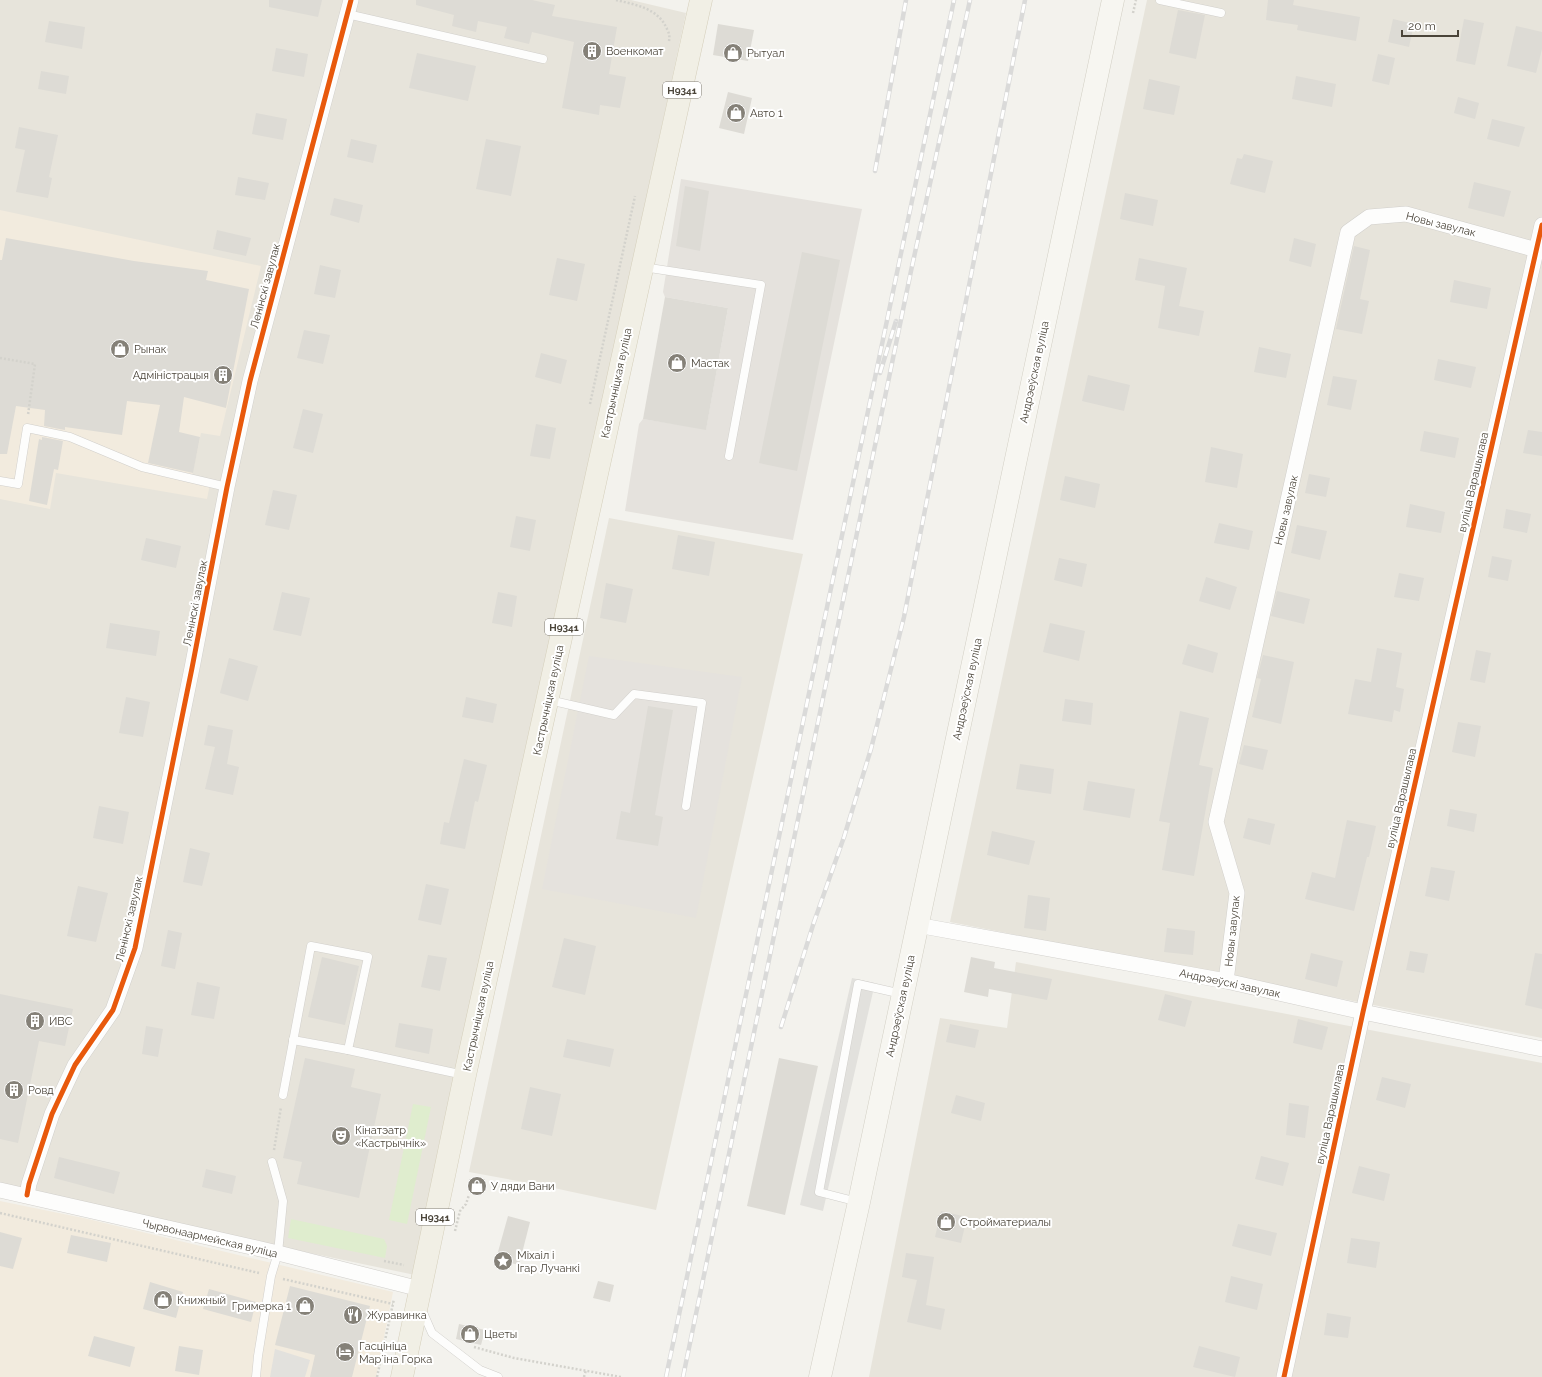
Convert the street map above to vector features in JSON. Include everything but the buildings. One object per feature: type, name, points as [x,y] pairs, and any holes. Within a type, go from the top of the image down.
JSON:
[{"type":"main road","name":"Кастрычніцкая вуліца","points":[[402,1377],[465,1075],[701,0]]},
{"type":"main road","name":"Андрэеўская вуліца","points":[[820,1377],[918,925],[1113,0]]},
{"type":"street","name":"Ленінскі завулак","points":[[27,1195],[29,1184],[52,1114],[75,1064],[113,1010],[134,948],[192,668],[227,487],[250,381],[349,7]]},
{"type":"street","name":"Новы завулак","points":[[1226,981],[1238,893],[1216,822],[1348,232],[1369,217],[1406,214],[1536,250]]},
{"type":"street","name":"вуліца Варашылава","points":[[1284,1377],[1363,1012],[1542,224]]},
{"type":"street","name":"Андрэеўскі завулак","points":[[918,925],[1226,981],[1363,1012],[1542,1049]]},
{"type":"street","name":"Чырвонаармейская вуліца","points":[[0,1190],[278,1253],[418,1300]]},
{"type":"lane","points":[[1160,0],[1221,13]]},
{"type":"lane","points":[[349,7],[543,59]]},
{"type":"lane","points":[[642,266],[761,285],[729,456]]},
{"type":"lane","points":[[0,482],[18,484],[27,428],[70,437],[142,467],[227,487]]},
{"type":"lane","points":[[548,700],[614,715],[634,694],[702,703],[686,806]]},
{"type":"lane","points":[[283,1095],[311,946],[368,957],[348,1050]]},
{"type":"lane","points":[[859,1202],[819,1192],[858,984],[903,994]]},
{"type":"lane","points":[[293,1040],[465,1075]]},
{"type":"lane","points":[[256,1377],[271,1276],[278,1253],[283,1201],[272,1162]]},
{"type":"lane","points":[[418,1300],[432,1333],[480,1370],[498,1377]]},
{"type":"path","points":[[0,358],[35,364],[27,428]]},
{"type":"path","points":[[272,1162],[283,1095]]},
{"type":"path","points":[[454,1234],[460,1211],[466,1204],[469,1195]]},
{"type":"path","points":[[0,1213],[271,1276],[418,1300]]},
{"type":"path","points":[[469,1346],[514,1358],[621,1377]]},
{"type":"path","points":[[584,1377],[586,1370]]},
{"type":"shaded area","points":[[0,0],[631,0],[686,13],[415,1275],[0,1188]]},
{"type":"shaded area","points":[[1147,0],[1542,0],[1542,1038],[950,922]]},
{"type":"shaded area","points":[[681,179],[862,209],[793,540],[625,511],[639,424],[643,419],[706,429],[728,308],[665,297],[663,292]]},
{"type":"shaded area","name":"Рынак","points":[[0,210],[261,266],[220,436],[201,433],[192,476],[211,479],[207,499],[56,473],[50,509],[0,499]]},
{"type":"shaded area","points":[[609,518],[803,554],[656,1210],[540,1185],[469,1172]]},
{"type":"shaded area","points":[[589,656],[742,677],[696,918],[542,889]]},
{"type":"shaded area","points":[[1016,962],[1542,1063],[1542,1377],[869,1377],[940,1018],[1007,1028]]},
{"type":"shaded area","points":[[852,978],[875,983],[823,1211],[800,1205]]},
{"type":"shaded area","points":[[0,1201],[88,1219],[393,1292],[376,1377],[0,1377]]},
{"type":"shaded area","points":[[275,1349],[310,1360],[305,1377],[270,1377]]},
{"type":"green space","points":[[413,1104],[431,1107],[407,1224],[389,1220]]},
{"type":"green space","points":[[291,1219],[384,1239],[387,1246],[385,1258],[288,1238]]},
{"type":"railway","points":[[875,171],[906,0]]},
{"type":"railway","points":[[666,1377],[954,0]]},
{"type":"railway","points":[[683,1377],[911,271],[970,0]]},
{"type":"railway","points":[[781,1027],[814,922],[844,837],[871,749],[904,617],[1025,0]]},
{"type":"railway","points":[[880,373],[896,321]]},
{"type":"cycle path","points":[[27,1195],[29,1184],[52,1114],[75,1065],[113,1010],[135,948],[227,487],[250,381],[351,0]]},
{"type":"cycle path","points":[[1284,1377],[1363,1012],[1542,225]]},
{"type":"place","name":"Военкомат","points":[[592,51]]},
{"type":"place","name":"Рытуал","points":[[733,53]]},
{"type":"place","name":"Авто 1","points":[[736,113]]},
{"type":"place","name":"Рынак","points":[[120,349]]},
{"type":"place","name":"Мастак","points":[[677,363]]},
{"type":"place","name":"Адміністрацыя","points":[[223,375]]},
{"type":"place","name":"ИВС","points":[[35,1021]]},
{"type":"place","name":"Ровд","points":[[14,1090]]},
{"type":"place","name":"Кінатэатр «Кастрычнік»","points":[[341,1136]]},
{"type":"place","name":"У дяди Вани","points":[[477,1186]]},
{"type":"place","name":"Стройматериалы","points":[[946,1222]]},
{"type":"place","name":"Міхаіл і Ігар Лучанкі","points":[[503,1261]]},
{"type":"place","name":"Книжный","points":[[163,1300]]},
{"type":"place","name":"Гримерка 1","points":[[305,1306]]},
{"type":"place","name":"Журавинка","points":[[353,1315]]},
{"type":"place","name":"Цветы","points":[[470,1334]]},
{"type":"place","name":"Гасцініца Марʼіна Горка","points":[[345,1352]]}]
